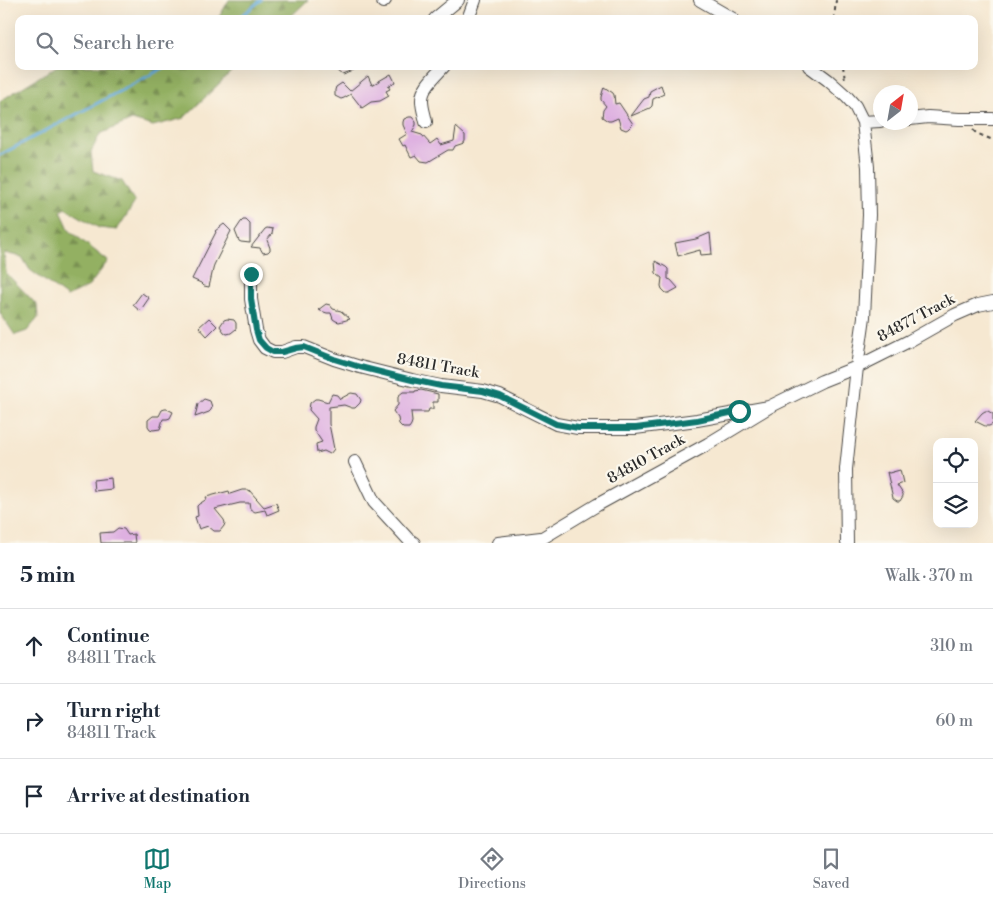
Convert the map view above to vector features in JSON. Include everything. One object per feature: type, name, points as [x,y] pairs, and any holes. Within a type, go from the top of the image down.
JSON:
[{"type":"street","points":[[440,15],[458,0]]},
{"type":"street","points":[[469,15],[475,0]]},
{"type":"street","points":[[700,0],[726,15]]},
{"type":"street","points":[[426,122],[422,96],[441,70]]},
{"type":"street","points":[[814,70],[828,80],[855,106],[863,122],[868,167],[869,215],[864,317],[846,469],[847,543]]},
{"type":"street","points":[[918,118],[993,119]]},
{"type":"street","points":[[863,122],[873,121]]},
{"type":"street","name":"84811 Track","points":[[251,274],[251,299],[256,330],[262,344],[273,352],[304,347],[360,367],[412,380],[483,391],[500,396],[556,424],[578,428],[636,428],[697,420],[769,407]]},
{"type":"street","name":"84877 Track","points":[[857,367],[955,315],[978,305],[993,302]]},
{"type":"street","name":"84810 Track","points":[[537,540],[708,444],[769,407],[822,381],[857,367]]},
{"type":"street","points":[[355,462],[374,502],[408,539],[414,543]]},
{"type":"street","points":[[498,543],[537,540]]},
{"type":"path","points":[[834,15],[836,0]]},
{"type":"green space","points":[[229,0],[308,0],[292,15],[220,15]]},
{"type":"green space","points":[[50,70],[233,70],[184,118],[153,126],[132,120],[100,134],[91,152],[93,171],[122,181],[135,202],[117,230],[99,228],[65,208],[61,211],[70,231],[108,261],[89,286],[67,297],[30,270],[22,257],[4,253],[6,273],[37,305],[38,318],[27,331],[15,335],[0,313],[0,101]]},
{"type":"building","points":[[337,70],[356,70],[343,75]]},
{"type":"building","points":[[391,74],[395,82],[388,86],[390,89],[386,91],[389,96],[380,101],[371,102],[362,108],[351,94],[341,99],[335,96],[336,87],[342,83],[350,91],[368,76],[372,85]]},
{"type":"building","points":[[661,85],[664,94],[653,99],[650,108],[631,116],[644,99],[649,97],[650,91]]},
{"type":"building","points":[[604,87],[613,93],[615,104],[619,103],[633,124],[628,129],[621,128],[618,118],[608,121],[602,117],[606,106],[601,100]]},
{"type":"building","points":[[412,117],[416,122],[412,132],[422,135],[430,144],[437,139],[441,145],[454,141],[456,127],[465,135],[465,141],[455,146],[453,150],[448,150],[428,162],[421,161],[416,155],[411,157],[405,145],[403,146],[399,139],[407,134],[403,122],[404,119]]},
{"type":"building","points":[[243,220],[250,224],[250,243],[239,241],[235,231]]},
{"type":"building","points":[[224,224],[231,231],[214,265],[209,287],[204,286],[192,279],[215,231]]},
{"type":"building","points":[[267,228],[273,229],[272,234],[267,240],[270,250],[263,253],[260,248],[251,247]]},
{"type":"building","points":[[710,233],[712,254],[701,255],[700,250],[678,256],[675,243],[696,239]]},
{"type":"building","points":[[655,261],[668,269],[668,279],[678,288],[669,293],[662,289],[662,278],[656,273]]},
{"type":"building","points":[[142,293],[149,298],[140,311],[133,305]]},
{"type":"building","points":[[326,304],[330,305],[333,309],[341,311],[350,319],[339,322],[333,319],[331,313],[318,310]]},
{"type":"building","points":[[209,318],[217,326],[207,336],[199,327]]},
{"type":"building","points":[[227,319],[234,320],[236,329],[227,334],[220,326]]},
{"type":"building","points":[[421,390],[438,394],[438,402],[433,402],[433,409],[429,409],[428,412],[411,412],[411,425],[409,428],[403,428],[393,411],[398,405],[398,396],[403,392]]},
{"type":"building","points":[[351,393],[357,394],[361,400],[355,408],[344,405],[329,407],[329,424],[334,449],[330,454],[324,451],[317,453],[316,444],[322,442],[314,430],[317,419],[309,410],[310,403],[315,399],[328,402],[332,394],[337,395],[340,399]]},
{"type":"building","points":[[204,399],[210,401],[211,410],[195,417],[198,404]]},
{"type":"building","points":[[165,409],[173,412],[170,418],[163,419],[160,429],[150,429],[148,420],[153,416],[159,416],[162,410]]},
{"type":"building","points":[[985,411],[993,414],[993,424],[989,426],[975,421]]},
{"type":"building","points":[[900,470],[903,483],[897,485],[903,496],[900,501],[897,501],[893,498],[887,472]]},
{"type":"building","points":[[111,478],[112,489],[94,491],[93,480]]},
{"type":"building","points":[[249,490],[264,507],[276,503],[279,510],[267,515],[265,510],[255,512],[250,509],[249,503],[240,503],[215,509],[225,523],[220,531],[214,531],[208,526],[199,529],[195,517],[198,516],[197,506],[207,499],[206,497],[229,491],[230,494]]},
{"type":"building","points":[[118,528],[124,529],[128,535],[134,534],[135,543],[101,543],[100,533],[113,532]]},
{"type":"waterway","points":[[243,15],[261,0]]},
{"type":"waterway","points":[[0,155],[159,70]]},
{"type":"route","points":[[251,274],[251,299],[256,330],[259,340],[266,348],[273,352],[304,347],[360,367],[412,380],[483,391],[500,396],[556,424],[578,428],[636,428],[697,420],[739,411]]}]
